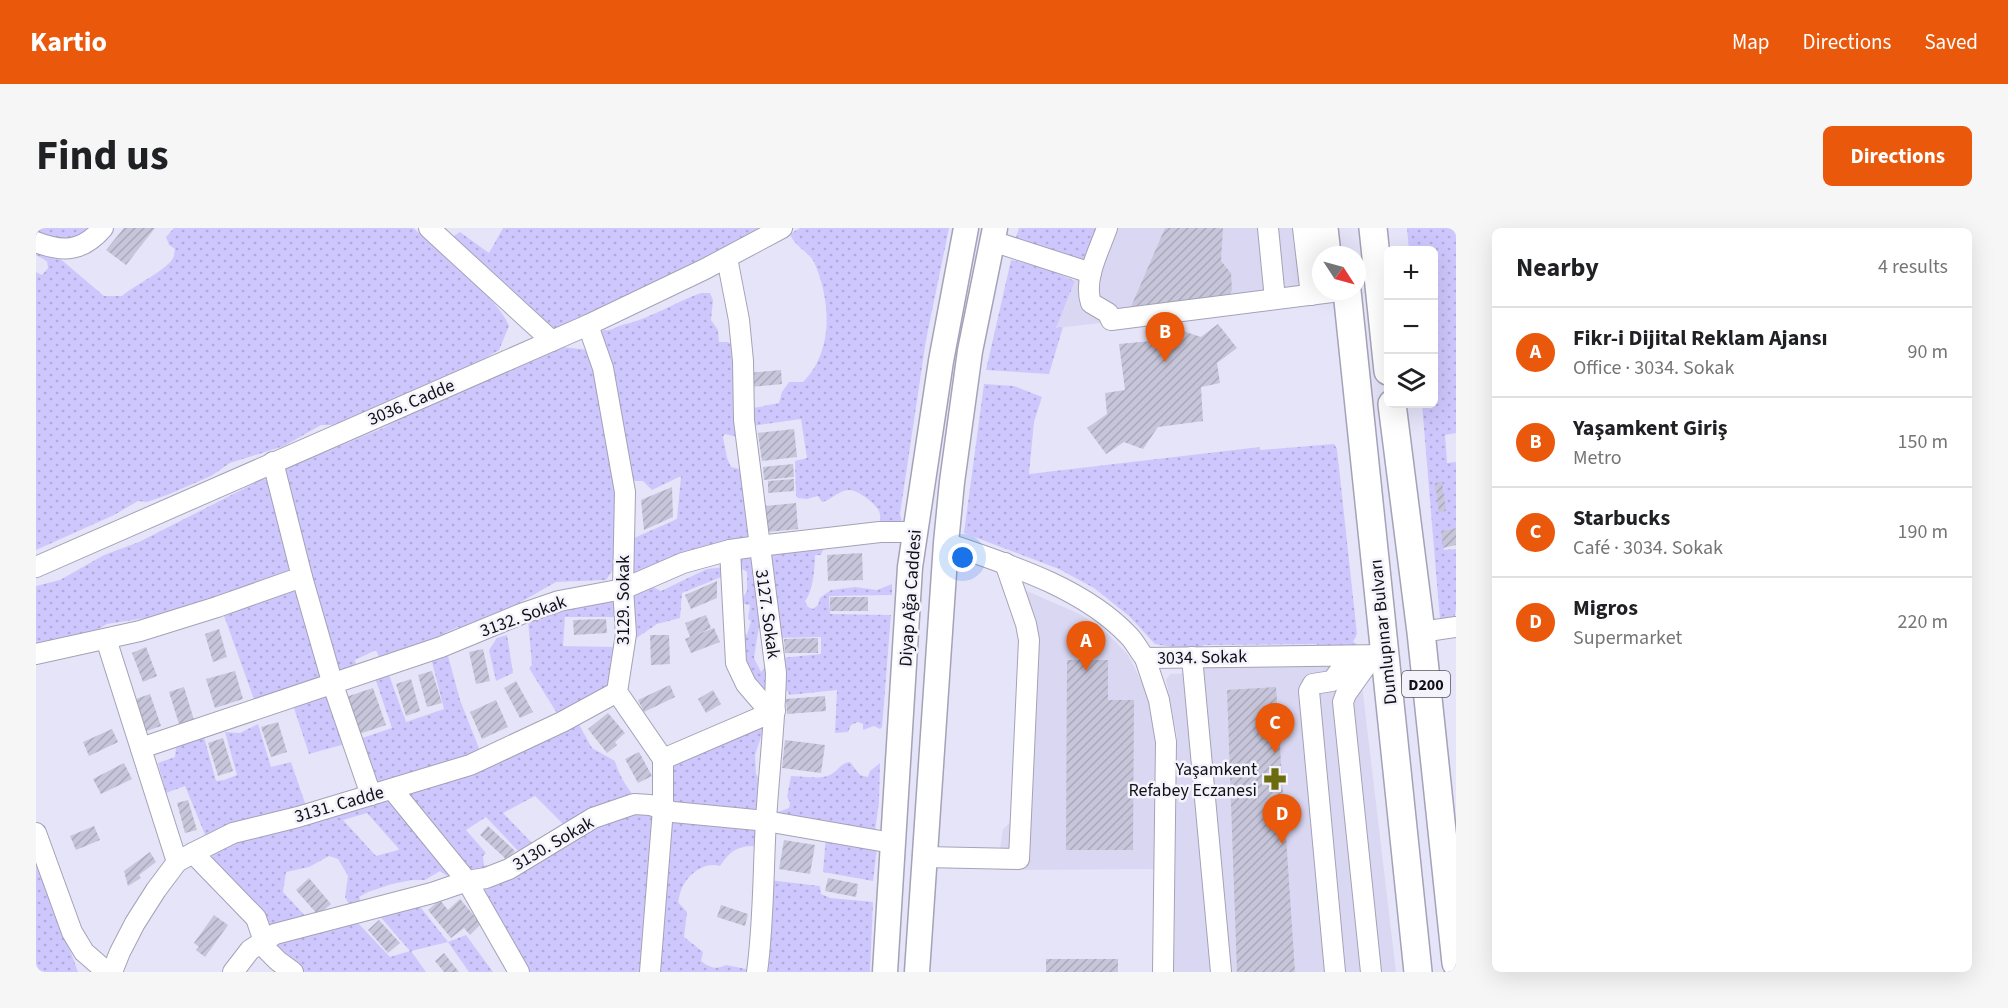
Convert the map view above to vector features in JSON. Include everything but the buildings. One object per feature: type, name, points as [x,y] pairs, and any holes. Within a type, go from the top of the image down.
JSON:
[{"type":"highway","points":[[1323,228],[1326,246]]},
{"type":"highway","points":[[1341,228],[1343,246]]},
{"type":"highway","points":[[1373,228],[1387,354]]},
{"type":"highway","points":[[1392,228],[1394,246]]},
{"type":"highway","name":"Dumlupınar Bulvarı","points":[[1331,300],[1352,412],[1362,432],[1379,655],[1418,972]]},
{"type":"highway","name":"Dumlupınar Bulvarı","points":[[1393,408],[1421,632],[1456,963]]},
{"type":"main road","name":"Diyap Ağa Caddesi","points":[[885,972],[910,567],[941,361],[966,228]]},
{"type":"main road","name":"Diyap Ağa Caddesi","points":[[917,972],[952,482],[970,351],[994,235]]},
{"type":"street","points":[[36,242],[65,249],[82,246],[103,228]]},
{"type":"street","name":"3036. Cadde","points":[[36,567],[552,342],[728,258],[782,228]]},
{"type":"street","points":[[1107,228],[1091,273],[1087,292],[1091,303],[1108,313],[1112,320],[1312,294]]},
{"type":"street","points":[[1268,228],[1275,299]]},
{"type":"street","points":[[1304,228],[1312,248]]},
{"type":"street","points":[[438,230],[552,342]]},
{"type":"street","points":[[994,235],[1091,273]]},
{"type":"street","name":"3127. Sokak","points":[[728,258],[741,345],[744,420],[775,664],[762,932],[757,972]]},
{"type":"street","name":"3129. Sokak","points":[[588,325],[603,368],[625,492],[623,589],[626,634],[617,692]]},
{"type":"street","points":[[273,462],[302,577],[333,685],[371,795]]},
{"type":"street","name":"3132. Sokak","points":[[141,748],[333,685],[441,647],[559,601],[623,589],[682,562],[730,550],[759,546],[880,532],[915,532]]},
{"type":"street","name":"3034. Sokak","points":[[946,543],[1005,563],[1059,587],[1093,607],[1129,636],[1144,658],[1379,655]]},
{"type":"street","points":[[663,759],[773,712],[746,684],[736,663],[730,550]]},
{"type":"street","points":[[925,856],[1019,859],[1029,640],[1026,624],[1005,563]]},
{"type":"street","points":[[36,654],[106,639],[186,617],[302,577]]},
{"type":"street","points":[[1421,632],[1456,627]]},
{"type":"street","points":[[106,639],[141,748],[185,857],[256,918],[267,950],[293,972]]},
{"type":"street","points":[[1371,972],[1343,698],[1379,655]]},
{"type":"street","points":[[1335,972],[1310,698],[1311,686],[1332,681],[1351,656]]},
{"type":"street","points":[[1192,657],[1221,972]]},
{"type":"street","points":[[1144,658],[1159,700],[1166,742],[1163,972]]},
{"type":"street","points":[[617,692],[663,759],[663,809],[650,972]]},
{"type":"street","name":"3131. Cadde","points":[[112,972],[135,923],[185,857],[233,833],[298,817],[470,765],[562,722],[617,692]]},
{"type":"street","points":[[1310,698],[1343,698]]},
{"type":"street","points":[[392,789],[467,881],[519,972]]},
{"type":"street","name":"3130. Sokak","points":[[233,972],[250,951],[275,934],[432,893],[467,881],[486,878],[509,869],[593,818],[634,804],[650,805],[673,812],[766,821],[892,843]]},
{"type":"street","points":[[36,834],[72,932],[84,952],[106,972]]},
{"type":"shaded area","points":[[36,228],[97,228],[79,243],[36,235]]},
{"type":"shaded area","points":[[174,228],[413,228],[481,289],[503,315],[509,326],[499,350],[474,365],[336,425],[321,425],[284,446],[230,463],[211,476],[167,495],[147,502],[138,501],[114,515],[36,550],[36,272],[42,275],[48,268],[47,261],[36,255],[36,245],[51,251],[104,296],[122,296],[170,263],[175,249],[169,245],[166,237]]},
{"type":"shaded area","points":[[503,228],[770,228],[558,331],[509,292],[452,237],[460,232],[489,253]]},
{"type":"shaded area","points":[[800,228],[949,228],[926,340],[900,514],[902,522],[897,525],[880,526],[879,511],[874,504],[852,490],[841,492],[822,502],[818,496],[807,499],[798,498],[796,496],[795,461],[807,458],[801,419],[752,426],[748,409],[779,403],[782,392],[789,382],[803,382],[813,370],[825,340],[826,308],[820,277],[814,262],[790,234]]},
{"type":"shaded area","points":[[1019,228],[1097,228],[1083,262],[1015,240]]},
{"type":"shaded area","points":[[1097,228],[1319,228],[1320,246],[1312,246],[1312,300],[1056,328]]},
{"type":"shaded area","points":[[1407,228],[1456,228],[1456,433],[1445,435],[1447,463],[1456,462],[1456,528],[1441,531],[1444,550],[1456,549],[1456,609],[1454,619],[1444,621],[1440,619],[1422,408],[1438,408],[1438,246],[1409,246]]},
{"type":"shaded area","points":[[1011,260],[1043,267],[1075,281],[1056,328],[1063,327],[1049,374],[986,370]]},
{"type":"shaded area","points":[[701,293],[710,293],[713,300],[711,320],[718,330],[719,342],[728,342],[735,348],[737,437],[725,434],[723,437],[731,467],[740,469],[745,475],[750,532],[747,538],[633,574],[634,538],[677,519],[681,476],[652,490],[643,481],[635,481],[629,476],[600,333],[642,319]]},
{"type":"shaded area","points":[[563,347],[588,350],[595,355],[617,478],[616,565],[606,580],[556,582],[498,615],[463,631],[458,627],[445,633],[447,640],[381,661],[376,650],[355,660],[357,669],[344,673],[336,671],[281,482],[285,469],[383,428],[422,407],[549,349]]},
{"type":"shaded area","points":[[984,384],[1014,386],[1042,397],[1034,422],[1029,474],[1260,447],[1260,450],[1334,444],[1337,449],[1357,634],[1353,642],[1357,644],[1352,651],[1317,653],[1317,644],[1203,645],[1203,653],[1155,644],[1129,616],[1094,588],[1059,569],[964,533]]},
{"type":"shaded area","points":[[268,479],[293,556],[290,574],[159,616],[107,624],[88,635],[36,645],[36,586],[60,580],[104,555],[139,542],[261,480]]},
{"type":"shaded area","points":[[825,545],[821,555],[815,555],[812,586],[805,601],[808,607],[813,609],[818,605],[820,598],[831,590],[855,587],[877,590],[892,584],[892,595],[829,596],[830,614],[891,615],[880,729],[874,726],[863,730],[863,724],[858,722],[851,725],[848,732],[835,733],[837,690],[789,695],[788,691],[783,692],[781,658],[821,654],[821,637],[777,638],[769,549]]},
{"type":"shaded area","points":[[752,555],[765,625],[759,626],[754,658],[761,672],[767,665],[765,698],[744,666],[741,628],[747,635],[751,621],[748,619],[750,605],[741,601],[747,591],[747,572],[737,566],[741,556]]},
{"type":"shaded area","points":[[725,567],[726,575],[682,593],[680,618],[657,624],[635,639],[630,608],[634,591],[651,586],[661,591],[707,569]]},
{"type":"shaded area","points":[[297,585],[325,677],[256,705],[223,613]]},
{"type":"shaded area","points":[[1020,588],[1082,615],[1108,634],[1128,655],[1146,690],[1155,734],[1154,869],[999,870],[997,867],[1003,829],[1012,821]]},
{"type":"shaded area","points":[[605,598],[615,602],[615,617],[565,617],[563,646],[615,647],[610,685],[558,715],[529,668],[532,665],[528,620],[567,605]]},
{"type":"shaded area","points":[[507,635],[513,673],[496,681],[489,650],[497,638]]},
{"type":"shaded area","points":[[447,652],[460,700],[480,751],[376,789],[356,740],[392,728],[375,678],[389,675],[406,722],[444,709],[431,658]]},
{"type":"shaded area","points":[[1198,653],[1317,653],[1362,685],[1396,972],[1174,972],[1177,736],[1166,680],[1170,674],[1195,673]]},
{"type":"shaded area","points":[[328,694],[345,744],[309,754],[293,705]]},
{"type":"shaded area","points":[[577,721],[592,748],[615,761],[628,788],[634,796],[639,793],[639,795],[566,827],[535,796],[503,813],[535,846],[521,854],[486,817],[466,830],[486,853],[483,856],[484,866],[487,865],[488,868],[471,874],[407,800],[410,793]]},
{"type":"shaded area","points":[[258,724],[271,767],[291,762],[307,809],[206,837],[185,786],[166,793],[158,763],[175,757],[176,748],[192,738],[204,737],[216,781],[237,775],[225,732],[240,733]]},
{"type":"shaded area","points":[[765,724],[767,731],[762,734],[755,755],[756,774],[761,782],[760,812],[673,807],[670,762]]},
{"type":"shaded area","points":[[850,762],[860,775],[868,777],[870,771],[880,763],[879,802],[875,831],[778,819],[772,802],[778,812],[789,808],[790,802],[787,797],[791,776],[816,778],[826,776]]},
{"type":"shaded area","points":[[388,799],[451,871],[447,876],[440,871],[425,880],[392,884],[368,892],[359,897],[361,902],[350,906],[345,897],[348,876],[338,859],[329,856],[309,867],[286,872],[283,892],[308,919],[271,929],[212,862],[213,849],[232,838]],"holes":[[[367,813],[399,849],[376,856],[343,820]]]},
{"type":"shaded area","points":[[634,809],[654,814],[644,972],[524,972],[510,945],[505,925],[479,888],[571,837]]},
{"type":"shaded area","points":[[675,817],[754,827],[759,831],[757,846],[740,848],[727,856],[720,866],[709,865],[693,874],[682,888],[678,902],[687,912],[684,937],[703,952],[701,961],[713,968],[726,965],[746,969],[748,972],[654,972],[666,823]]},
{"type":"shaded area","points":[[826,836],[877,848],[873,881],[823,872]]},
{"type":"shaded area","points":[[36,857],[78,972],[36,972]]},
{"type":"shaded area","points":[[769,880],[820,886],[821,894],[830,898],[873,902],[870,972],[764,972]]},
{"type":"shaded area","points":[[417,903],[448,942],[411,951],[426,972],[303,972],[272,946],[281,940],[356,921],[390,957],[410,951],[377,913]]},
{"type":"shaded area","points":[[466,935],[493,972],[469,972],[448,942]]},
{"type":"place","name":"Yaşamkent Giriş","points":[[1165,362]]},
{"type":"place","name":"Fikr-i Dijital Reklam Ajansı","points":[[1086,671]]},
{"type":"place","name":"Starbucks","points":[[1275,753]]},
{"type":"place","name":"Yaşamkent Refabey Eczanesi","points":[[1275,779]]},
{"type":"place","name":"Migros","points":[[1282,844]]}]
